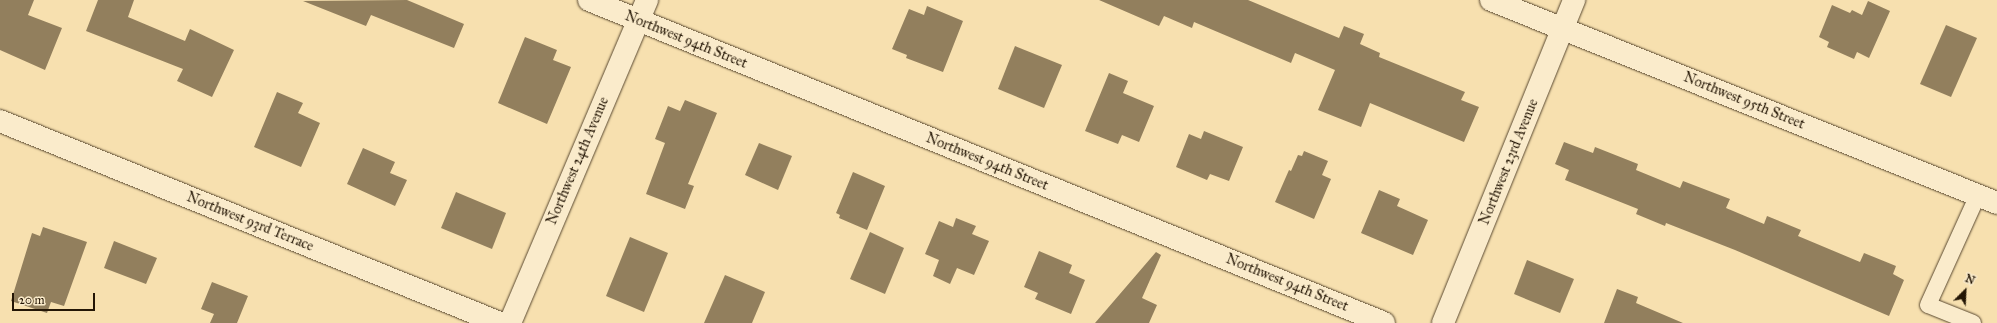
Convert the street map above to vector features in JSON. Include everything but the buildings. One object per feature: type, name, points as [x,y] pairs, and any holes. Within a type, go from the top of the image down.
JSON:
[{"type":"street","name":"Northwest 94th Street","points":[[589,0],[1384,323]]},
{"type":"street","name":"Northwest 24th Avenue","points":[[510,323],[647,0]]},
{"type":"street","name":"Northwest 95th Street","points":[[1491,0],[1988,199]]},
{"type":"street","name":"Northwest 23rd Avenue","points":[[1443,323],[1574,0]]},
{"type":"street","name":"Northwest 93rd Terrace","points":[[0,120],[500,323]]},
{"type":"lane","points":[[1973,323],[1928,304],[1988,199]]}]
